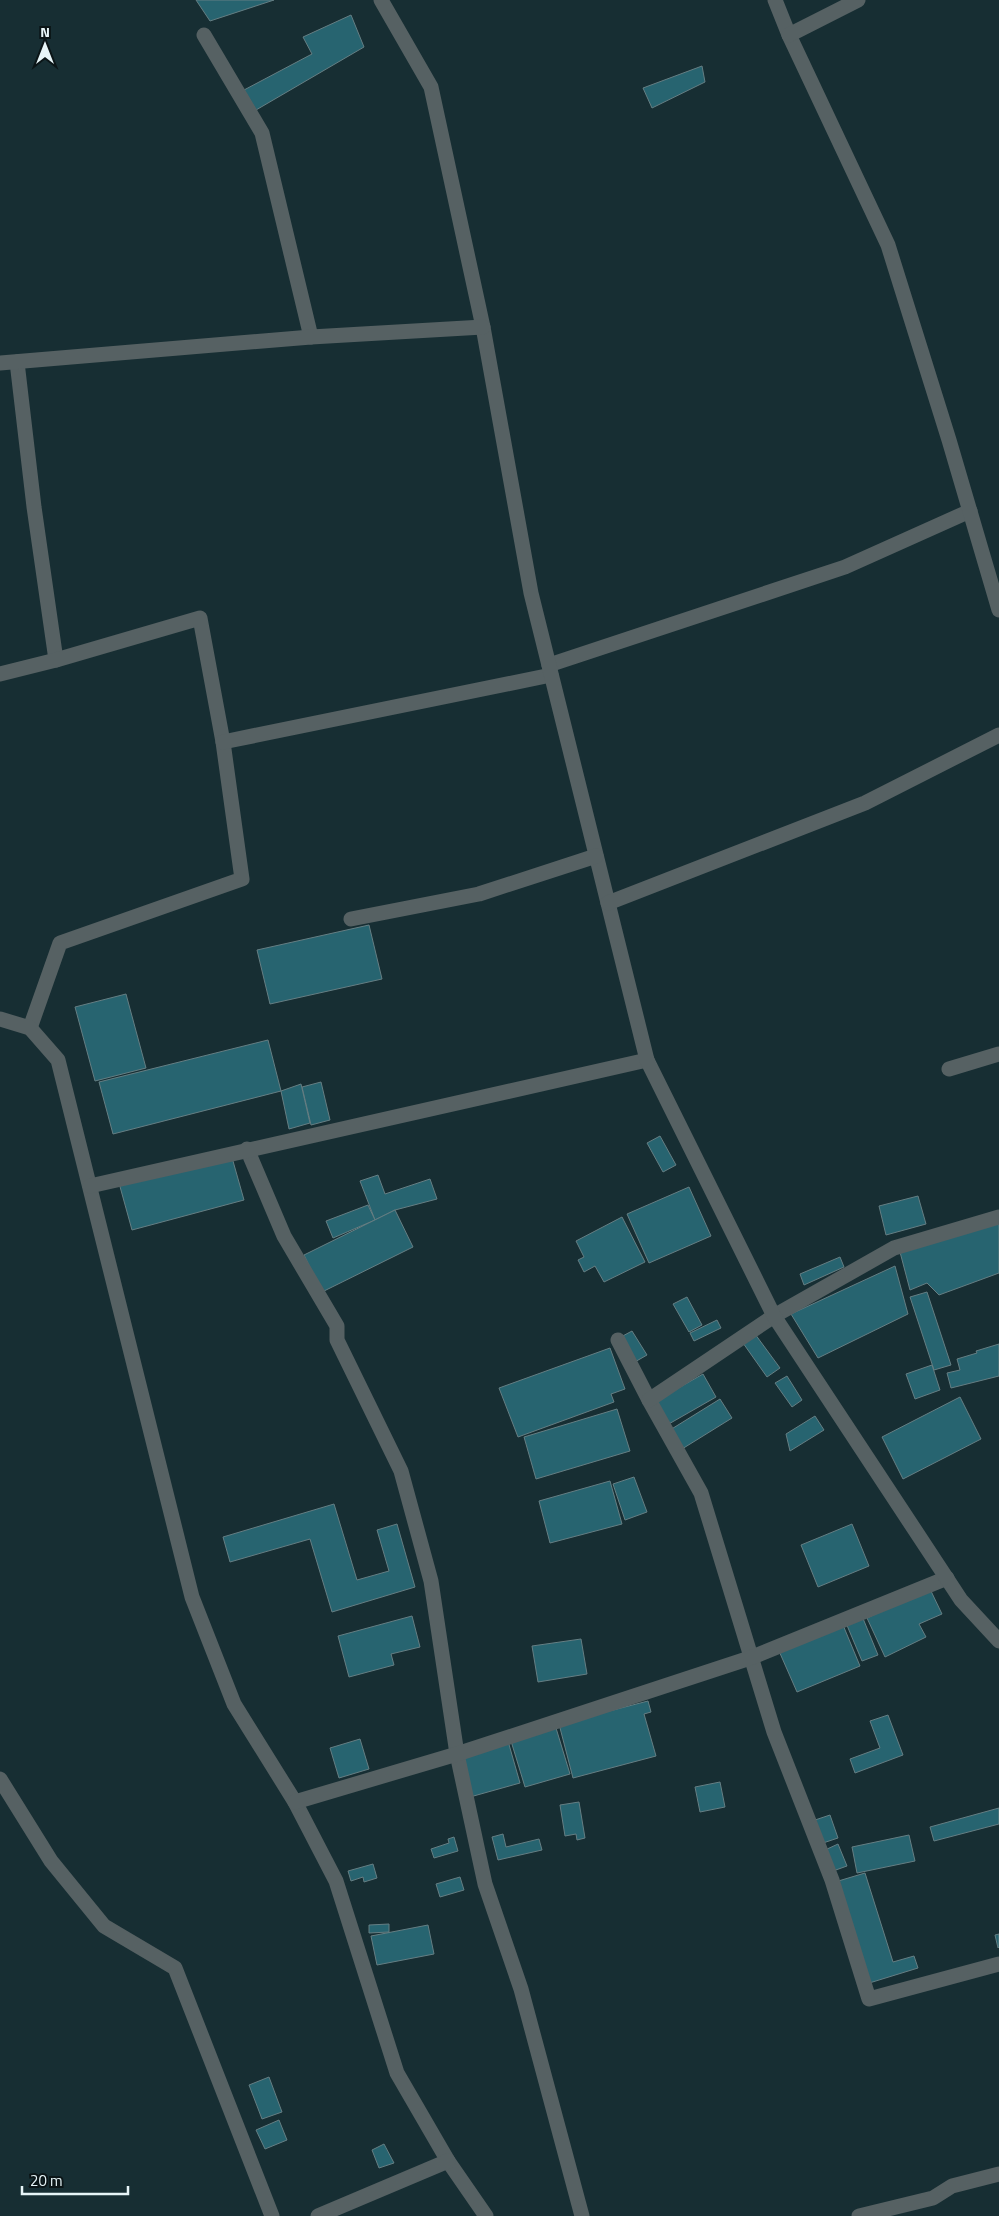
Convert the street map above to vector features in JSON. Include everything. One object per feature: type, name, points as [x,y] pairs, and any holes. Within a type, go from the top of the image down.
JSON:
[{"type":"street","points":[[381,0],[431,87],[483,327],[531,593],[647,1060],[774,1316],[961,1600],[999,1641]]},
{"type":"street","points":[[775,0],[789,35],[888,245],[999,610]]},
{"type":"street","points":[[789,35],[858,0]]},
{"type":"street","points":[[204,35],[262,133],[311,338]]},
{"type":"street","points":[[0,363],[311,338],[483,327]]},
{"type":"street","points":[[17,362],[34,507],[56,660]]},
{"type":"street","points":[[224,742],[550,670],[845,567],[970,511]]},
{"type":"street","points":[[0,674],[56,660],[200,618],[224,742],[242,879],[60,943],[30,1028]]},
{"type":"street","points":[[608,903],[865,803],[999,735]]},
{"type":"street","points":[[351,919],[479,894],[596,856]]},
{"type":"street","points":[[0,1020],[30,1028],[58,1060],[192,1597],[234,1704],[295,1802],[336,1881],[397,2073],[448,2161],[486,2216]]},
{"type":"street","points":[[949,1069],[999,1054]]},
{"type":"street","points":[[90,1186],[647,1060]]},
{"type":"street","points":[[247,1149],[284,1236],[337,1326],[337,1340],[401,1471],[431,1581],[457,1754],[485,1884],[521,1989],[582,2216]]},
{"type":"street","points":[[648,1400],[774,1316],[894,1248],[999,1217]]},
{"type":"street","points":[[618,1340],[648,1400],[701,1493],[774,1732],[832,1880],[869,1999],[999,1964]]},
{"type":"street","points":[[295,1802],[457,1754],[750,1658],[947,1578]]},
{"type":"street","points":[[0,1779],[51,1861],[104,1926],[175,1968],[272,2216]]},
{"type":"street","points":[[318,2216],[448,2161]]},
{"type":"street","points":[[859,2216],[933,2198],[952,2186],[999,2174]]},
{"type":"building","points":[[196,0],[274,0],[210,21]]},
{"type":"building","points":[[351,15],[364,47],[256,110],[244,90],[312,54],[303,37]]},
{"type":"building","points":[[702,66],[705,82],[652,108],[643,88]]},
{"type":"building","points":[[369,925],[382,979],[270,1004],[257,950]]},
{"type":"building","points":[[126,994],[146,1068],[95,1081],[75,1007]]},
{"type":"building","points":[[268,1040],[281,1091],[113,1134],[99,1082]]},
{"type":"building","points":[[321,1082],[330,1120],[311,1125],[302,1087]]},
{"type":"building","points":[[301,1084],[310,1123],[289,1129],[281,1091]]},
{"type":"building","points":[[660,1136],[676,1165],[663,1172],[647,1143]]},
{"type":"building","points":[[231,1154],[244,1200],[132,1230],[119,1183]]},
{"type":"building","points":[[378,1175],[385,1194],[430,1179],[437,1199],[395,1210],[375,1220],[360,1181]]},
{"type":"building","points":[[689,1187],[711,1236],[649,1263],[627,1214]]},
{"type":"building","points":[[918,1196],[926,1224],[886,1235],[879,1206]]},
{"type":"building","points":[[368,1205],[375,1220],[333,1238],[326,1221]]},
{"type":"building","points":[[395,1210],[413,1247],[322,1292],[304,1255]]},
{"type":"building","points":[[622,1217],[645,1262],[604,1282],[595,1266],[584,1272],[578,1260],[584,1257],[576,1241]]},
{"type":"building","points":[[999,1221],[999,1273],[939,1295],[927,1283],[910,1290],[900,1252]]},
{"type":"building","points":[[840,1257],[844,1267],[804,1285],[800,1274]]},
{"type":"building","points":[[895,1266],[908,1314],[818,1358],[791,1314]]},
{"type":"building","points":[[927,1292],[951,1365],[934,1370],[910,1297]]},
{"type":"building","points":[[687,1297],[702,1325],[689,1332],[673,1304]]},
{"type":"building","points":[[717,1320],[721,1328],[694,1341],[690,1333]]},
{"type":"building","points":[[632,1331],[647,1355],[633,1363],[619,1338]]},
{"type":"building","points":[[755,1334],[780,1368],[767,1377],[743,1343]]},
{"type":"building","points":[[999,1344],[999,1376],[951,1388],[947,1373],[960,1370],[957,1359]]},
{"type":"building","points":[[610,1348],[625,1389],[611,1394],[614,1402],[518,1437],[499,1388]]},
{"type":"building","points":[[932,1365],[940,1390],[915,1399],[906,1374]]},
{"type":"building","points":[[703,1374],[716,1397],[667,1425],[654,1402]]},
{"type":"building","points":[[787,1376],[802,1400],[792,1407],[775,1383]]},
{"type":"building","points":[[960,1397],[981,1439],[903,1479],[882,1437]]},
{"type":"building","points":[[720,1399],[732,1418],[682,1449],[670,1430]]},
{"type":"building","points":[[617,1409],[630,1451],[536,1479],[524,1437]]},
{"type":"building","points":[[815,1416],[824,1430],[790,1451],[786,1434]]},
{"type":"building","points":[[634,1477],[647,1512],[625,1520],[613,1484]]},
{"type":"building","points":[[610,1481],[622,1524],[550,1543],[539,1501]]},
{"type":"building","points":[[334,1504],[357,1580],[389,1571],[377,1530],[397,1524],[415,1587],[332,1612],[310,1539],[230,1562],[223,1537]]},
{"type":"building","points":[[852,1524],[869,1566],[818,1587],[801,1545]]},
{"type":"building","points":[[930,1589],[942,1614],[919,1624],[926,1637],[885,1657],[867,1618]]},
{"type":"building","points":[[412,1616],[420,1647],[391,1654],[394,1665],[349,1677],[338,1636]]},
{"type":"building","points":[[862,1616],[878,1655],[862,1661],[846,1623]]},
{"type":"building","points":[[843,1625],[860,1666],[797,1692],[779,1651]]},
{"type":"building","points":[[581,1639],[587,1674],[538,1682],[532,1646]]},
{"type":"building","points":[[648,1701],[651,1712],[644,1714],[656,1756],[573,1778],[559,1724]]},
{"type":"building","points":[[888,1715],[903,1755],[855,1773],[850,1759],[880,1748],[870,1721]]},
{"type":"building","points":[[556,1728],[570,1774],[525,1787],[511,1741]]},
{"type":"building","points":[[360,1739],[369,1769],[339,1778],[330,1748]]},
{"type":"building","points":[[508,1741],[520,1783],[470,1797],[458,1755]]},
{"type":"building","points":[[720,1782],[725,1807],[700,1812],[695,1787]]},
{"type":"building","points":[[579,1802],[585,1838],[577,1840],[576,1834],[565,1836],[560,1805]]},
{"type":"building","points":[[999,1808],[999,1824],[934,1841],[930,1827]]},
{"type":"building","points":[[830,1815],[838,1838],[823,1843],[815,1820]]},
{"type":"building","points":[[503,1834],[506,1847],[539,1839],[542,1850],[498,1860],[492,1837]]},
{"type":"building","points":[[909,1835],[915,1861],[857,1873],[852,1847]]},
{"type":"building","points":[[454,1837],[458,1851],[434,1858],[431,1849],[449,1843],[448,1839]]},
{"type":"building","points":[[838,1844],[847,1866],[833,1871],[825,1850]]},
{"type":"building","points":[[373,1864],[377,1878],[364,1882],[363,1877],[351,1881],[348,1871]]},
{"type":"building","points":[[865,1873],[893,1962],[914,1956],[918,1968],[866,1984],[835,1882]]},
{"type":"building","points":[[460,1877],[464,1890],[440,1897],[436,1884]]},
{"type":"building","points":[[389,1924],[389,1932],[369,1933],[369,1925]]},
{"type":"building","points":[[428,1925],[434,1954],[377,1965],[371,1936]]},
{"type":"building","points":[[999,1934],[999,1947],[998,1948],[995,1935]]},
{"type":"building","points":[[269,2077],[282,2112],[262,2119],[249,2085]]},
{"type":"building","points":[[279,2120],[287,2140],[265,2149],[256,2130]]},
{"type":"building","points":[[384,2144],[394,2163],[379,2168],[372,2150]]}]
